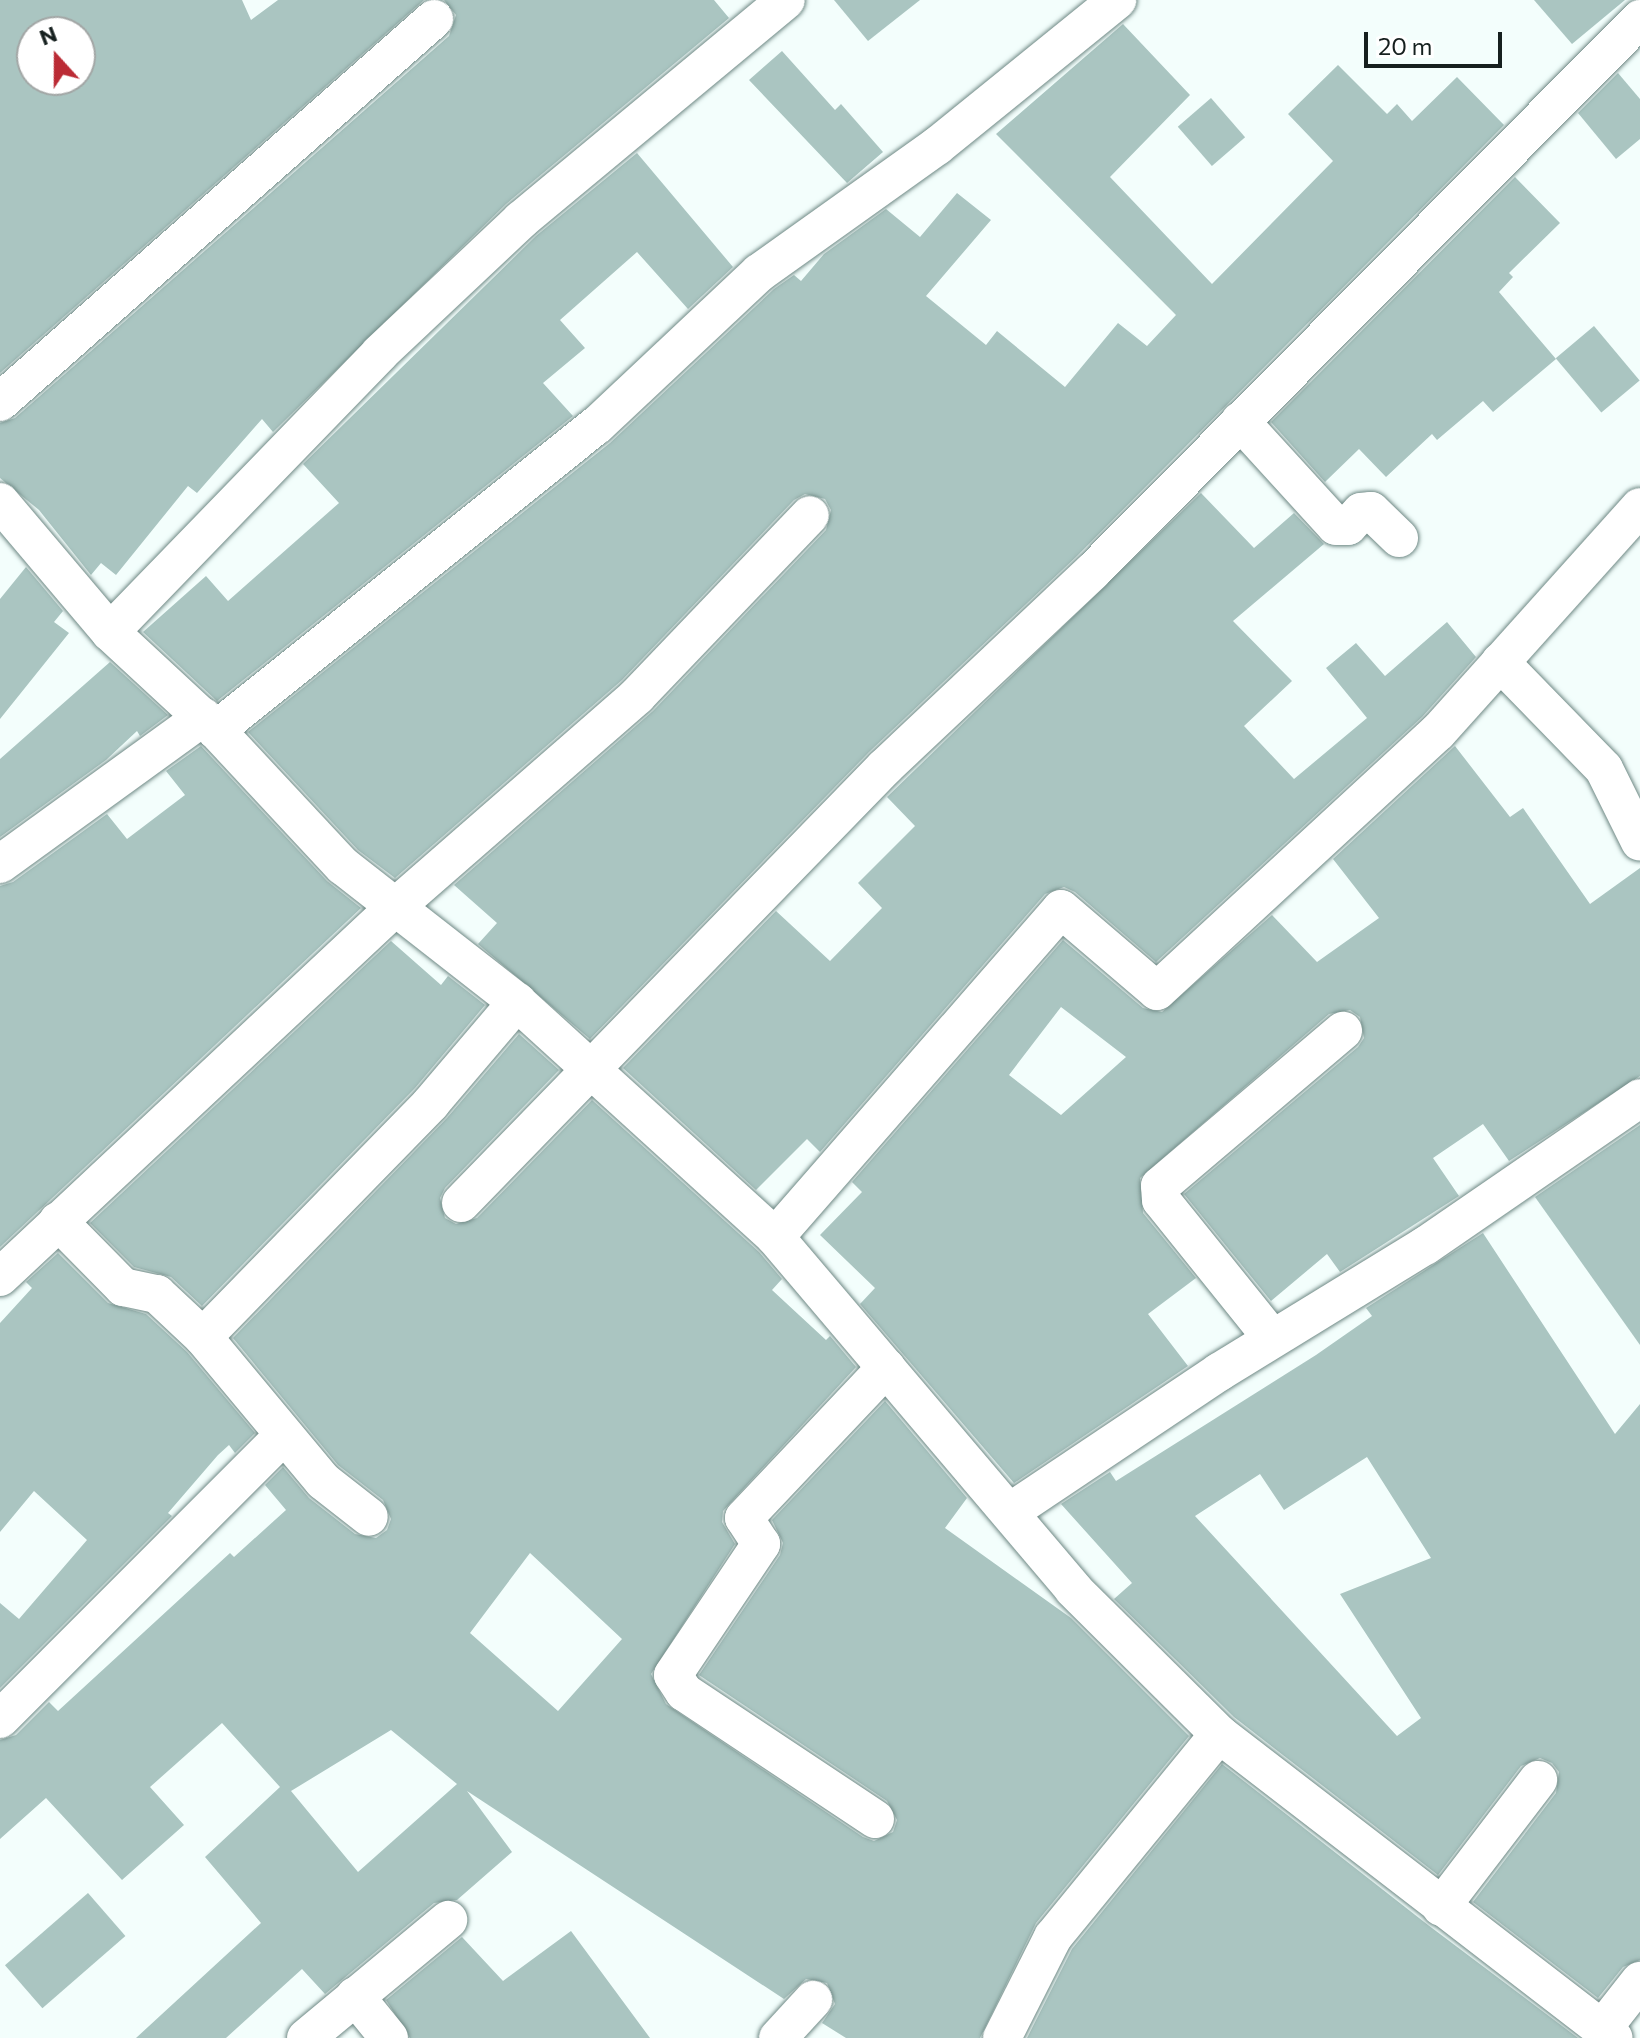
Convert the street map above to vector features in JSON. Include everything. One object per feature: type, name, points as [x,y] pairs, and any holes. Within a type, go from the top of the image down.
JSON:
[{"type":"street","points":[[110,632],[380,353],[521,220],[786,0]]},
{"type":"street","points":[[0,864],[209,723],[585,436],[759,273],[937,146],[1117,0]]},
{"type":"street","points":[[0,402],[233,202],[434,19]]},
{"type":"street","points":[[461,1203],[594,1070],[885,767],[1092,572],[1640,19]]},
{"type":"street","points":[[1240,421],[1336,526],[1348,526],[1361,512],[1371,511],[1399,538]]},
{"type":"street","points":[[0,502],[110,632],[209,723],[333,856],[393,909],[517,1002],[775,1237],[1073,1589],[1219,1734],[1559,2001],[1608,2033],[1640,1981]]},
{"type":"street","points":[[775,1237],[1061,909],[1157,991],[1438,732],[1640,507]]},
{"type":"street","points":[[0,1277],[393,909],[637,696],[810,515]]},
{"type":"street","points":[[1500,662],[1604,769],[1640,842]]},
{"type":"street","points":[[203,1337],[431,1103],[517,1002]]},
{"type":"street","points":[[1272,1338],[1161,1200],[1160,1186],[1343,1031]]},
{"type":"street","points":[[1010,1512],[1272,1338],[1425,1246],[1640,1098]]},
{"type":"street","points":[[58,1221],[123,1287],[157,1294],[203,1337],[323,1481],[369,1517]]},
{"type":"street","points":[[875,1819],[684,1692],[673,1675],[761,1544],[744,1518],[886,1368]]},
{"type":"street","points":[[0,1719],[283,1436]]},
{"type":"street","points":[[1002,2038],[1053,1937],[1219,1734]]},
{"type":"street","points":[[1441,1907],[1538,1780]]},
{"type":"street","points":[[306,2038],[448,1920]]},
{"type":"street","points":[[355,1996],[389,2038]]},
{"type":"street","points":[[778,2038],[813,2000]]},
{"type":"building","points":[[0,0],[242,0],[251,20],[278,0],[424,0],[0,373]]},
{"type":"building","points":[[444,0],[714,0],[729,18],[506,204],[273,432],[262,419],[197,493],[188,486],[116,575],[101,563],[91,575],[39,510],[0,478],[0,423],[15,418],[449,36],[456,15]]},
{"type":"building","points":[[834,0],[920,0],[868,41]]},
{"type":"building","points":[[1534,0],[1625,0],[1572,44]]},
{"type":"building","points":[[1123,24],[1190,95],[1110,177],[1212,284],[1333,161],[1288,114],[1338,65],[1387,114],[1397,104],[1412,121],[1457,77],[1504,125],[1077,556],[869,752],[590,1039],[478,944],[497,923],[454,885],[653,711],[826,530],[831,510],[825,499],[805,494],[794,500],[622,680],[395,878],[358,850],[248,732],[610,443],[774,289],[794,275],[801,281],[824,254],[886,209],[920,237],[957,193],[991,220],[926,296],[986,345],[997,331],[1065,387],[1118,323],[1147,346],[1176,315],[996,134]]},
{"type":"building","points":[[782,51],[835,110],[841,104],[883,152],[847,183],[749,80]]},
{"type":"building","points":[[1618,73],[1640,99],[1640,139],[1616,159],[1578,113]]},
{"type":"building","points":[[1211,98],[1245,137],[1212,166],[1178,127]]},
{"type":"building","points":[[637,153],[733,267],[688,309],[637,252],[560,320],[585,348],[543,383],[573,416],[217,701],[143,632],[206,576],[228,601],[339,503],[303,464],[536,236]]},
{"type":"building","points":[[1515,177],[1560,223],[1509,273],[1513,277],[1499,292],[1556,359],[1493,412],[1483,401],[1437,440],[1432,434],[1386,477],[1359,449],[1325,482],[1271,422]]},
{"type":"building","points":[[1594,326],[1640,380],[1601,413],[1556,358]]},
{"type":"building","points":[[1201,493],[1254,548],[1294,513],[1324,544],[1233,621],[1292,681],[1244,726],[1294,779],[1367,718],[1326,668],[1356,643],[1385,676],[1447,622],[1476,657],[1422,717],[1156,962],[1075,892],[1064,887],[1045,894],[820,1152],[807,1139],[756,1190],[623,1068],[776,911],[830,961],[882,908],[858,883],[915,826],[887,797]]},
{"type":"building","points":[[26,567],[63,611],[54,622],[69,633],[0,719],[0,599]]},
{"type":"building","points":[[110,662],[168,715],[140,736],[137,731],[106,760],[0,837],[0,759]]},
{"type":"building","points":[[201,746],[327,881],[361,908],[0,1247],[0,886],[13,882],[107,814],[127,839],[185,795],[166,771]]},
{"type":"building","points":[[1455,746],[1510,817],[1523,808],[1590,904],[1640,868],[1640,1076],[1509,1161],[1483,1124],[1433,1158],[1459,1196],[1340,1272],[1327,1254],[1271,1301],[1184,1194],[1358,1047],[1364,1038],[1360,1017],[1350,1010],[1329,1014],[1140,1178],[1143,1213],[1196,1278],[1148,1314],[1188,1366],[1014,1483],[860,1304],[875,1288],[820,1235],[862,1192],[852,1182],[1063,940],[1143,1008],[1162,1012],[1272,915],[1317,962],[1379,918],[1333,859]],"holes":[[[1061,1007],[1126,1057],[1061,1115],[1009,1075]]]},
{"type":"building","points":[[391,941],[441,985],[448,976],[485,1005],[415,1088],[202,1306],[171,1277],[134,1267],[90,1223]]},
{"type":"building","points":[[519,1034],[559,1070],[445,1188],[440,1198],[445,1218],[456,1224],[477,1218],[592,1100],[759,1252],[782,1279],[772,1290],[826,1340],[830,1336],[856,1367],[723,1511],[722,1522],[735,1544],[651,1674],[666,1704],[863,1837],[874,1841],[893,1832],[897,1820],[887,1801],[699,1675],[780,1555],[783,1543],[772,1520],[885,1401],[967,1498],[945,1528],[1071,1618],[1189,1736],[1036,1923],[980,2038],[846,2038],[822,2023],[835,2004],[827,1983],[806,1979],[784,1999],[467,1791],[512,1852],[457,1900],[434,1903],[325,1994],[302,1969],[226,2038],[136,2038],[261,1923],[205,1857],[280,1787],[222,1723],[150,1787],[184,1825],[122,1880],[46,1798],[0,1839],[0,1740],[16,1735],[49,1702],[58,1711],[230,1553],[234,1557],[286,1510],[265,1485],[283,1467],[309,1498],[355,1534],[376,1538],[387,1530],[391,1519],[383,1500],[338,1465],[233,1338],[447,1118]],"holes":[[[530,1553],[622,1639],[558,1711],[470,1633]],[[391,1730],[457,1784],[358,1872],[291,1791]]]},
{"type":"building","points":[[1640,1125],[1640,1345],[1535,1197]]},
{"type":"building","points":[[1483,1233],[1615,1434],[1640,1404],[1640,1960],[1623,1967],[1598,1998],[1473,1902],[1556,1793],[1559,1772],[1552,1763],[1540,1758],[1521,1766],[1438,1875],[1234,1717],[1114,1599],[1132,1583],[1061,1504],[1110,1472],[1116,1481],[1316,1355],[1372,1316],[1366,1308]],"holes":[[[1367,1457],[1431,1558],[1340,1594],[1421,1718],[1397,1736],[1195,1516],[1260,1474],[1284,1510]]]},
{"type":"building","points":[[58,1253],[108,1303],[146,1314],[187,1352],[255,1433],[235,1453],[229,1445],[218,1455],[168,1513],[172,1516],[0,1688],[0,1603],[19,1619],[87,1540],[34,1491],[0,1532],[0,1323],[32,1288],[26,1282]]},
{"type":"building","points":[[1222,1764],[1578,2038],[1027,2038],[1072,1949]]},
{"type":"building","points":[[88,1893],[125,1936],[42,2008],[5,1965]]},
{"type":"building","points":[[571,1931],[650,2038],[410,2038],[386,2000],[462,1937],[503,1981]]}]
